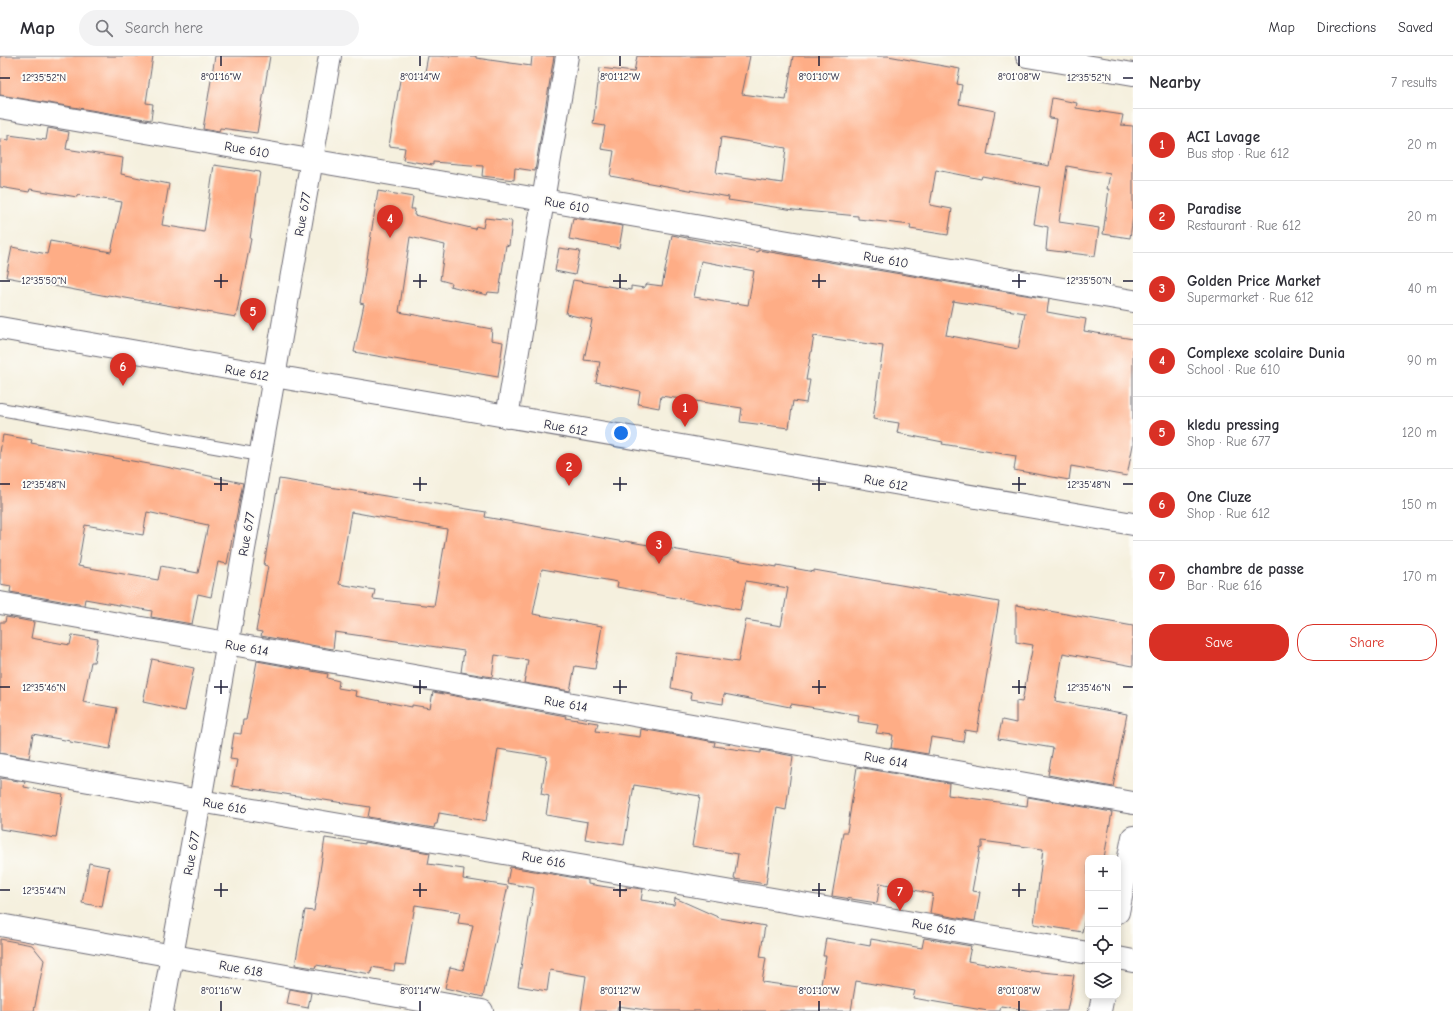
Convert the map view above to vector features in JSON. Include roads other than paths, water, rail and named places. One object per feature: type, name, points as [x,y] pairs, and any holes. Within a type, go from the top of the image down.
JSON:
[{"type":"street","name":"Rue 677","points":[[162,1011],[330,56]]},
{"type":"street","points":[[507,417],[568,56]]},
{"type":"street","points":[[1027,56],[1133,74]]},
{"type":"street","name":"Rue 610","points":[[0,107],[1133,301]]},
{"type":"street","name":"Rue 612","points":[[0,328],[507,417],[1133,524]]},
{"type":"street","name":"Rue 614","points":[[0,603],[1133,803]]},
{"type":"street","name":"Rue 616","points":[[0,765],[200,801],[1085,952]]},
{"type":"street","points":[[1121,897],[1133,837]]},
{"type":"street","name":"Rue 618","points":[[0,925],[482,1011]]},
{"type":"street","points":[[1121,959],[1133,961]]},
{"type":"street","points":[[1100,1011],[1102,999]]},
{"type":"lane","points":[[0,409],[260,455]]},
{"type":"place","name":"Complexe scolaire Dunia","points":[[390,238]]},
{"type":"place","name":"kledu pressing","points":[[253,331]]},
{"type":"place","name":"One Cluze","points":[[123,386]]},
{"type":"place","name":"ACI Lavage","points":[[685,427]]},
{"type":"place","name":"Paradise","points":[[569,486]]},
{"type":"place","name":"Golden Price Market","points":[[659,564]]},
{"type":"place","name":"chambre de passe","points":[[900,911]]}]
